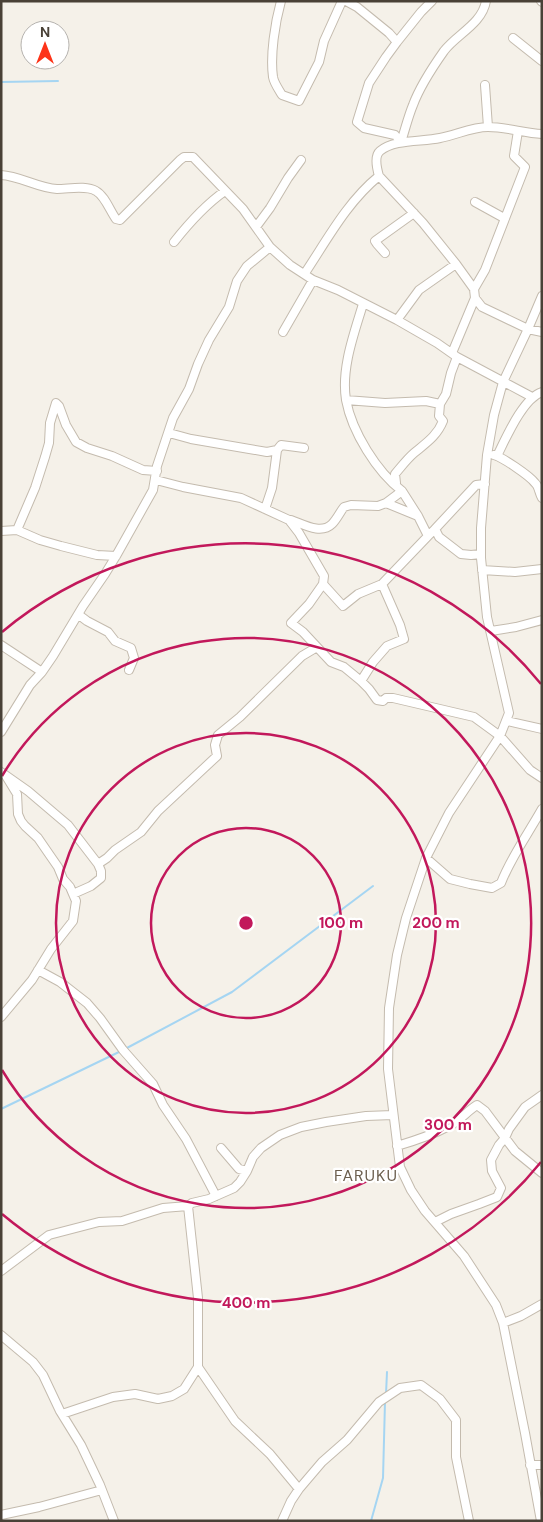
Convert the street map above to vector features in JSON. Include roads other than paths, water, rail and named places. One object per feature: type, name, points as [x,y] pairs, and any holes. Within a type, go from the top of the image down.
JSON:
[{"type":"street","points":[[281,1],[273,50],[273,79],[282,95],[299,101],[319,62],[324,41],[342,1]]},
{"type":"street","points":[[346,1],[357,7],[389,33],[397,42]]},
{"type":"street","points":[[401,142],[395,135],[364,128],[357,122],[369,83],[397,42],[432,1]]},
{"type":"street","points":[[401,142],[413,104],[423,83],[446,49],[468,29],[484,10],[486,1]]},
{"type":"street","points":[[513,38],[542,61]]},
{"type":"street","points":[[485,85],[488,127]]},
{"type":"street","points":[[395,485],[395,474],[412,454],[430,441],[440,430],[443,421],[439,416],[440,404],[446,394],[455,355],[475,298],[474,289],[456,264],[414,213],[379,176],[376,168],[377,154],[381,150],[401,142],[439,139],[488,127],[542,134]]},
{"type":"street","points":[[474,289],[485,270],[504,218],[512,204],[524,167],[514,156],[518,131]]},
{"type":"street","points":[[1,174],[56,189],[87,188],[96,191],[116,219],[120,220],[130,212],[170,169],[184,157],[193,157],[243,209],[270,247],[290,266],[313,280],[338,290],[397,320],[455,355],[532,397]]},
{"type":"street","points":[[256,228],[301,160]]},
{"type":"street","points":[[304,273],[353,202],[379,176]]},
{"type":"street","points":[[174,242],[199,213],[225,190]]},
{"type":"street","points":[[475,202],[504,218]]},
{"type":"street","points":[[385,253],[375,241],[414,213]]},
{"type":"street","points":[[1,732],[30,685],[42,672],[116,556],[153,490],[173,418],[189,389],[206,345],[229,307],[237,281],[247,266],[270,247]]},
{"type":"street","points":[[397,320],[419,290],[456,264]]},
{"type":"street","points":[[283,332],[313,280]]},
{"type":"street","points":[[541,1521],[503,1322],[496,1305],[464,1256],[411,1190],[400,1167],[388,1069],[389,1008],[397,955],[406,918],[426,858],[449,812],[500,736],[509,713],[507,697],[487,618],[482,570],[481,542],[487,455],[494,415],[503,382],[542,296]]},
{"type":"street","points":[[475,298],[482,307],[528,329],[542,332]]},
{"type":"street","points":[[363,304],[350,348],[344,387],[346,400],[356,430],[370,454],[383,473],[402,491],[428,536]]},
{"type":"street","points":[[497,456],[522,411],[532,397],[542,392]]},
{"type":"street","points":[[346,400],[385,403],[426,401],[440,404]]},
{"type":"street","points":[[17,530],[35,488],[45,457],[50,423],[56,403],[76,442],[143,470],[157,471]]},
{"type":"street","points":[[168,433],[191,439],[267,452],[277,450]]},
{"type":"street","points":[[265,509],[272,488],[277,450],[281,445],[304,448]]},
{"type":"street","points":[[487,455],[497,456],[506,460],[536,483],[542,498]]},
{"type":"street","points":[[156,480],[241,498],[289,520],[318,529],[326,528],[332,524],[344,507],[378,506],[386,503],[402,491]]},
{"type":"street","points":[[323,584],[343,606],[358,594],[382,584],[476,485],[485,484]]},
{"type":"street","points":[[386,503],[418,516]]},
{"type":"street","points":[[289,520],[299,533],[324,576],[323,584],[309,604],[291,623],[303,632],[331,662],[344,667],[361,681],[377,700],[383,701],[386,698],[393,698],[474,717],[500,736],[530,770],[542,778]]},
{"type":"street","points":[[435,529],[439,537],[461,554],[481,554]]},
{"type":"street","points":[[1,531],[17,530],[40,540],[61,546],[96,555],[116,556]]},
{"type":"street","points":[[482,570],[515,572],[542,569]]},
{"type":"street","points":[[361,681],[373,662],[387,646],[404,640],[400,625],[382,584]]},
{"type":"street","points":[[79,614],[87,621],[108,632],[115,640],[131,648],[134,658],[128,670]]},
{"type":"street","points":[[491,631],[542,620]]},
{"type":"street","points":[[1,645],[42,672]]},
{"type":"street","points":[[98,864],[141,832],[158,811],[217,756],[215,746],[218,735],[240,718],[302,656],[316,646]]},
{"type":"street","points":[[507,722],[542,729]]},
{"type":"street","points":[[4,774],[28,791],[68,825],[98,864],[101,878],[91,886],[72,894]]},
{"type":"street","points":[[1,1016],[24,991],[51,949],[73,921],[76,902],[70,887],[63,879],[45,848],[21,821],[18,814],[17,794],[4,774]]},
{"type":"street","points":[[426,858],[450,879],[492,888],[501,883],[514,854],[542,810]]},
{"type":"street","points":[[38,970],[60,982],[87,1003],[123,1050],[153,1084],[163,1105],[186,1139],[216,1196]]},
{"type":"street","points":[[435,1222],[497,1197],[501,1188],[492,1171],[491,1160],[509,1129],[525,1108],[542,1095]]},
{"type":"street","points":[[397,1146],[449,1127],[461,1119],[470,1109],[477,1106],[485,1111],[515,1152],[542,1173]]},
{"type":"street","points":[[1,1271],[49,1235],[99,1222],[122,1221],[163,1208],[188,1206],[234,1188],[247,1171],[253,1157],[261,1148],[280,1135],[301,1127],[326,1122],[366,1116],[393,1115]]},
{"type":"street","points":[[221,1148],[239,1169],[247,1171]]},
{"type":"street","points":[[62,1414],[113,1397],[135,1394],[158,1399],[172,1396],[184,1388],[198,1367],[198,1298],[188,1206]]},
{"type":"street","points":[[503,1322],[521,1316],[542,1304]]},
{"type":"street","points":[[1,1335],[33,1362],[43,1375],[62,1414],[81,1445],[114,1521]]},
{"type":"street","points":[[198,1367],[235,1421],[270,1454],[299,1490]]},
{"type":"street","points":[[282,1521],[290,1501],[322,1462],[347,1440],[379,1402],[400,1388],[421,1385],[440,1399],[456,1420],[456,1457],[468,1521]]},
{"type":"street","points":[[530,1466],[542,1465]]},
{"type":"street","points":[[1,1515],[102,1490]]},
{"type":"waterway","points":[[1,82],[58,81]]},
{"type":"waterway","points":[[125,1049],[232,992],[373,886]]},
{"type":"waterway","points":[[1,1109],[121,1051]]},
{"type":"waterway","points":[[386,1394],[387,1372]]},
{"type":"waterway","points":[[371,1521],[383,1478],[385,1402]]},
{"type":"district","name":"FARUKU","points":[[366,1175]]}]
